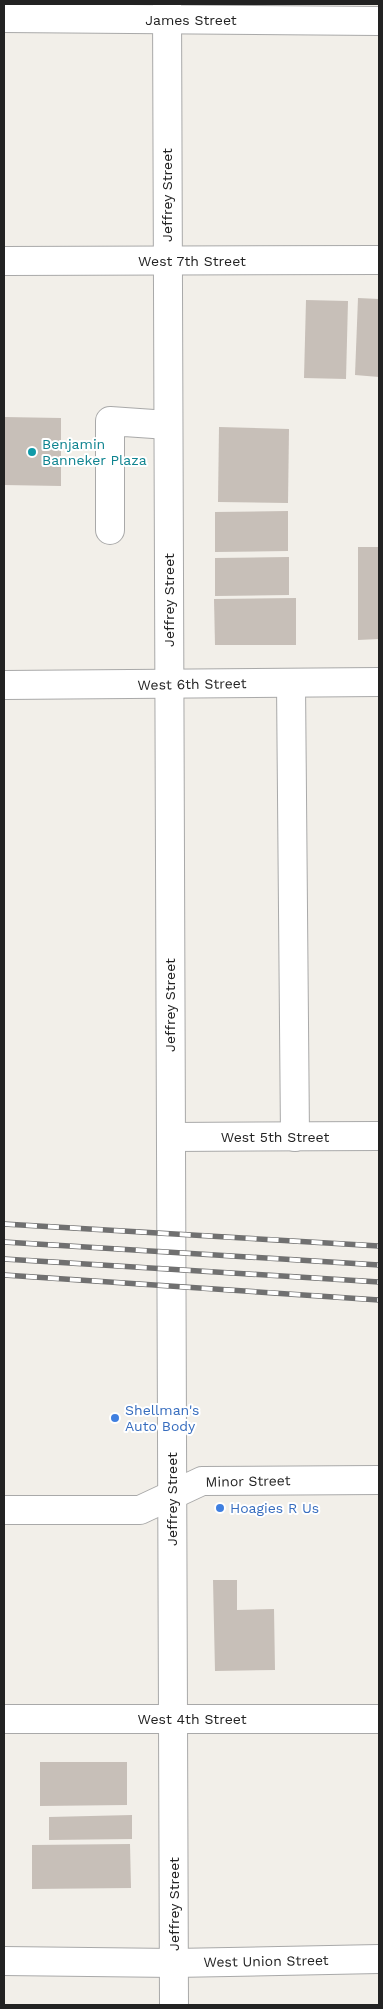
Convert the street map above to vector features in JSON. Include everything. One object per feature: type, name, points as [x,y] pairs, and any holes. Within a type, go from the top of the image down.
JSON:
[{"type":"street","name":"James Street","points":[[4,18],[167,12],[379,22]]},
{"type":"street","name":"Jeffrey Street","points":[[167,12],[174,2005]]},
{"type":"street","name":"West 7th Street","points":[[4,261],[379,260]]},
{"type":"street","points":[[110,530],[110,420],[168,425]]},
{"type":"street","name":"West 6th Street","points":[[4,685],[379,682]]},
{"type":"street","points":[[291,683],[295,1137]]},
{"type":"street","name":"West 5th Street","points":[[170,1137],[379,1136]]},
{"type":"street","name":"Minor Street","points":[[4,1510],[140,1510],[202,1481],[379,1480]]},
{"type":"street","name":"West 4th Street","points":[[4,1720],[379,1719]]},
{"type":"street","name":"West Union Street","points":[[4,1961],[174,1963],[379,1959]]},
{"type":"building","points":[[358,298],[379,299],[379,377],[355,375]]},
{"type":"building","points":[[306,300],[348,301],[346,379],[304,378]]},
{"type":"building","name":"Benjamin Banneker Plaza","points":[[4,417],[61,418],[61,486],[4,485]]},
{"type":"building","points":[[219,427],[289,429],[288,503],[218,502]]},
{"type":"building","points":[[288,511],[288,551],[215,552],[215,512]]},
{"type":"building","points":[[358,547],[379,547],[379,639],[358,640]]},
{"type":"building","points":[[289,557],[289,595],[215,596],[215,558]]},
{"type":"building","points":[[296,598],[296,645],[215,645],[214,599]]},
{"type":"building","points":[[213,1580],[237,1580],[237,1610],[274,1609],[275,1670],[215,1671]]},
{"type":"building","points":[[40,1762],[127,1762],[127,1805],[40,1806]]},
{"type":"building","points":[[132,1815],[132,1839],[49,1840],[49,1817]]},
{"type":"building","points":[[130,1844],[131,1888],[32,1889],[32,1845]]},
{"type":"railway","points":[[4,1224],[379,1246]]},
{"type":"railway","points":[[4,1242],[379,1265]]},
{"type":"railway","points":[[4,1259],[379,1282]]},
{"type":"railway","points":[[4,1275],[379,1300]]},
{"type":"place","name":"Benjamin Banneker Plaza","points":[[32,452]]},
{"type":"place","name":"Shellman's Auto Body","points":[[115,1418]]},
{"type":"place","name":"Hoagies R Us","points":[[220,1508]]}]
